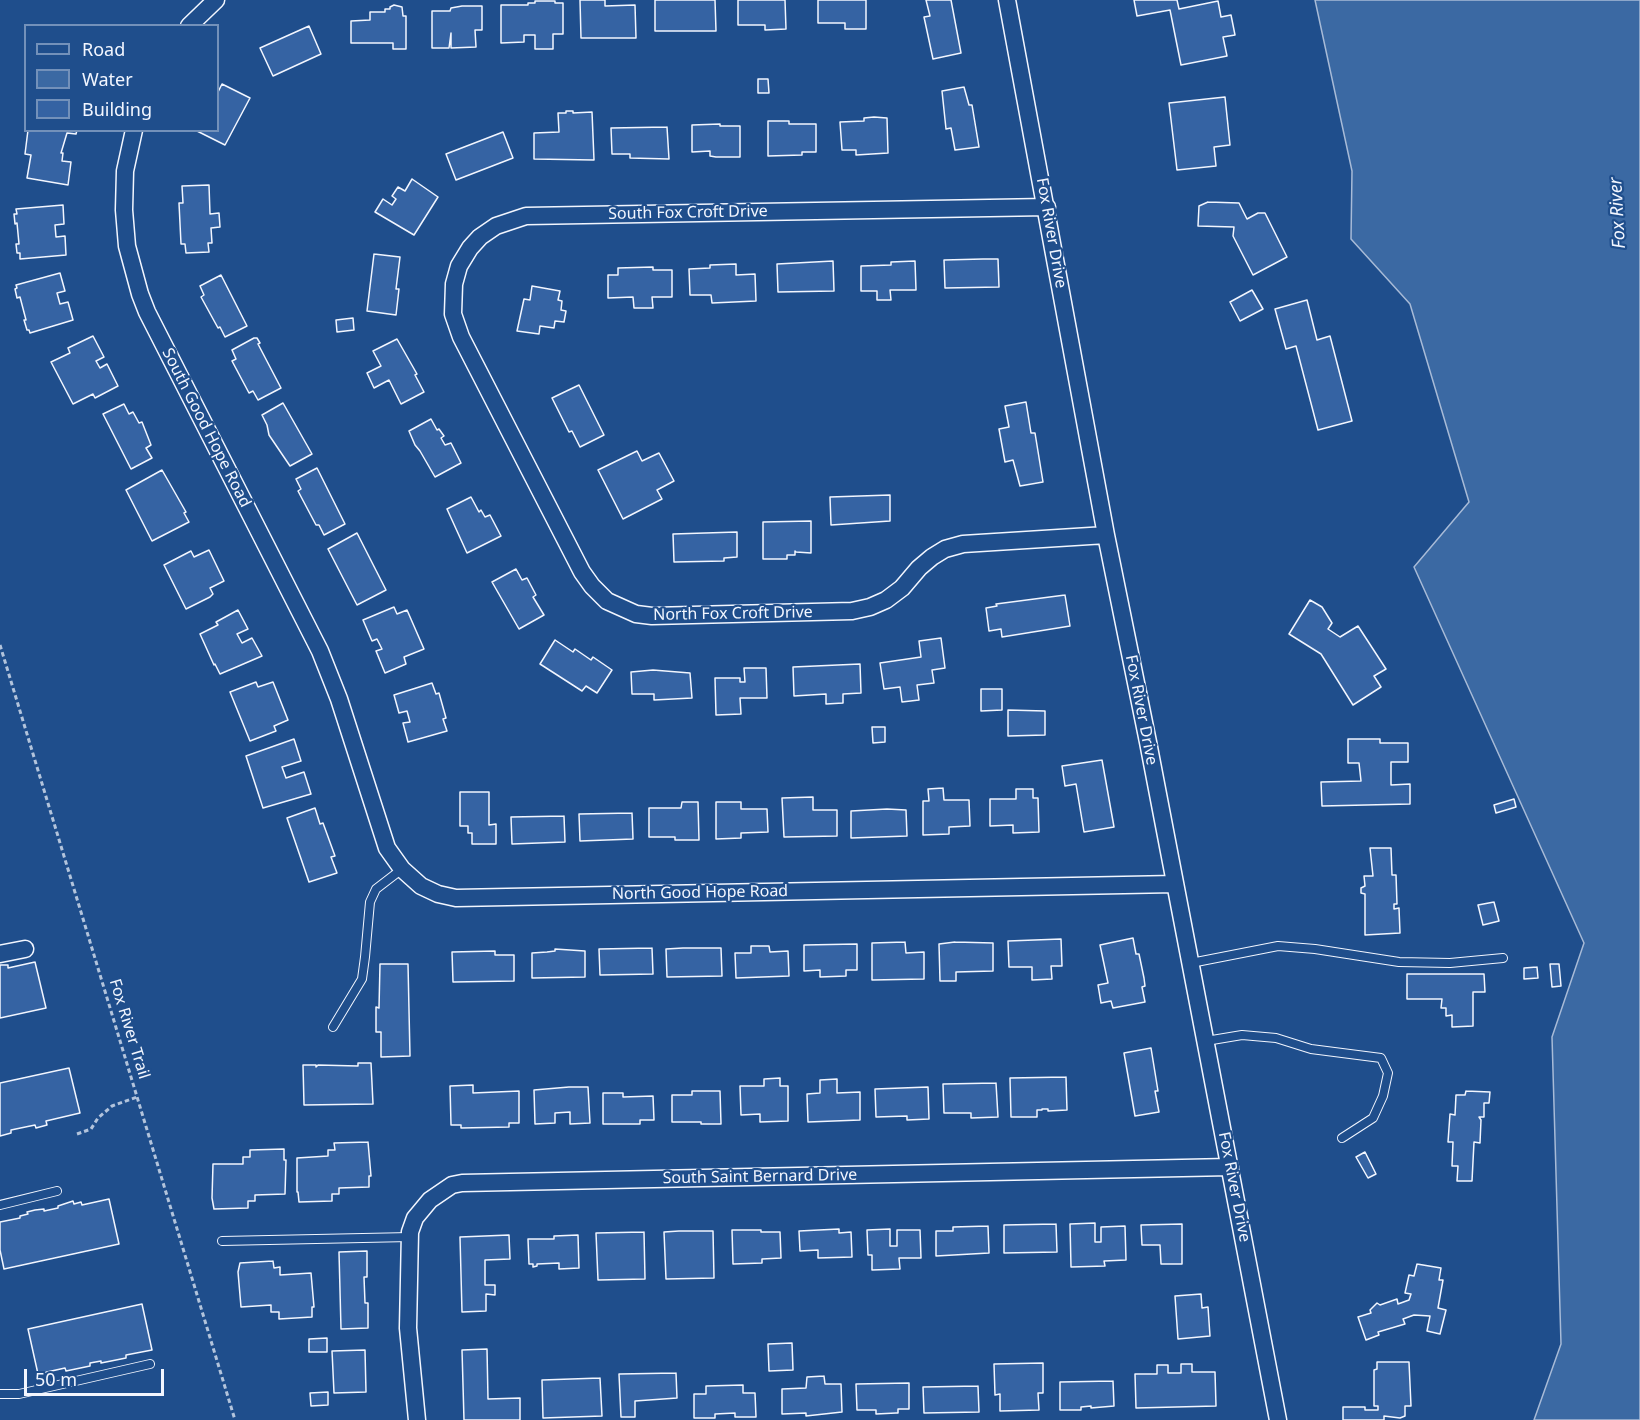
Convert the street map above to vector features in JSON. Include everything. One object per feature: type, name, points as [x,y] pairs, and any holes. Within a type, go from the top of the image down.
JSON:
[{"type":"street","points":[[191,24],[216,0]]},
{"type":"street","name":"Fox River Drive","points":[[1007,0],[1106,535],[1278,1420]]},
{"type":"street","name":"South Good Hope Road","points":[[134,132],[125,171],[124,210],[127,246],[140,294],[147,312],[302,614],[320,651],[344,711]]},
{"type":"street","name":"South Fox Croft Drive","points":[[477,369],[457,327],[452,298],[454,284],[459,266],[470,248],[480,237],[508,220],[526,216],[1047,207]]},
{"type":"street","name":"North Fox Croft Drive","points":[[477,369],[582,572],[607,601],[636,614],[652,616],[852,611],[886,600],[902,588],[919,568],[945,549],[963,544],[1106,535]]},
{"type":"street","name":"North Good Hope Road","points":[[344,711],[387,848],[402,869],[421,886],[438,894],[456,898],[1175,884]]},
{"type":"street","points":[[0,954],[25,949]]},
{"type":"street","name":"South Saint Bernard Drive","points":[[417,1420],[408,1328],[410,1237],[415,1218],[430,1200],[452,1185],[1230,1167]]},
{"type":"lane","points":[[333,1027],[362,979],[370,902],[376,889],[402,869]]},
{"type":"lane","points":[[1191,963],[1278,946],[1315,948],[1399,962],[1450,963],[1503,958]]},
{"type":"lane","points":[[1206,1041],[1242,1035],[1276,1038],[1311,1049],[1381,1058],[1388,1073],[1383,1096],[1374,1118],[1342,1138]]},
{"type":"lane","points":[[0,1205],[57,1191]]},
{"type":"lane","points":[[222,1241],[410,1237]]},
{"type":"lane","points":[[0,1394],[19,1394],[150,1364]]},
{"type":"path","name":"Fox River Trail","points":[[0,645],[235,1420]]},
{"type":"path","points":[[77,1134],[91,1130],[98,1118],[112,1106],[137,1097]]},
{"type":"water","name":"Fox River","points":[[1315,0],[1640,0],[1640,1420],[1534,1420],[1561,1344],[1552,1037],[1584,943],[1414,567],[1469,502],[1410,304],[1351,239],[1352,171]]},
{"type":"building","points":[[580,0],[605,0],[605,6],[635,5],[636,38],[581,38]]},
{"type":"building","points":[[655,0],[715,0],[716,31],[655,31]]},
{"type":"building","points":[[738,0],[785,0],[786,29],[765,30],[765,25],[738,25]]},
{"type":"building","points":[[818,0],[866,0],[866,29],[845,29],[845,23],[818,23]]},
{"type":"building","points":[[926,0],[951,0],[961,53],[933,59],[924,17],[930,16]]},
{"type":"building","points":[[1134,0],[1177,0],[1179,9],[1218,1],[1221,17],[1231,15],[1235,35],[1223,37],[1227,56],[1181,65],[1170,10],[1137,16]]},
{"type":"building","points":[[535,1],[563,3],[563,34],[553,34],[553,49],[535,49],[535,35],[524,35],[524,42],[501,43],[501,5],[528,5]]},
{"type":"building","points":[[394,5],[402,7],[403,16],[406,16],[406,49],[393,49],[393,43],[351,43],[351,21],[370,20],[370,12],[385,12],[385,9],[390,9]]},
{"type":"building","points":[[482,6],[482,30],[475,30],[476,47],[451,48],[451,33],[449,48],[432,48],[432,11],[450,11],[451,8]]},
{"type":"building","points":[[309,26],[321,54],[273,76],[260,48]]},
{"type":"building","points":[[758,79],[768,79],[769,93],[758,93]]},
{"type":"building","points":[[222,84],[250,98],[225,145],[199,132],[219,132],[219,90]]},
{"type":"building","points":[[964,87],[969,105],[972,105],[979,147],[955,150],[951,128],[946,129],[942,91]]},
{"type":"building","points":[[1225,97],[1230,145],[1214,147],[1216,166],[1177,170],[1169,103]]},
{"type":"building","points":[[566,111],[592,112],[594,160],[534,159],[534,133],[559,132],[558,113],[566,113]]},
{"type":"building","points":[[864,118],[887,118],[888,153],[856,155],[856,150],[842,150],[840,122],[864,121]]},
{"type":"building","points":[[768,121],[816,124],[816,152],[802,152],[802,155],[768,156]]},
{"type":"building","points":[[720,124],[720,126],[740,126],[740,157],[710,156],[710,151],[692,152],[692,125]]},
{"type":"building","points":[[667,127],[669,159],[630,158],[630,154],[612,154],[611,128]]},
{"type":"building","points":[[28,132],[76,132],[76,134],[67,133],[61,153],[63,153],[62,161],[71,162],[68,185],[27,178],[31,155],[25,154]]},
{"type":"building","points":[[503,132],[513,158],[456,180],[446,154]]},
{"type":"building","points":[[412,179],[438,197],[414,235],[375,212],[383,199],[392,205],[396,199],[392,196],[398,187],[405,191]]},
{"type":"building","points":[[209,185],[210,214],[219,213],[220,227],[211,228],[212,243],[208,243],[209,252],[186,253],[185,244],[181,244],[179,203],[183,203],[182,186]]},
{"type":"building","points":[[1208,202],[1239,203],[1247,219],[1258,213],[1265,213],[1287,257],[1253,275],[1233,236],[1234,227],[1198,226],[1199,206]]},
{"type":"building","points":[[63,205],[64,224],[55,225],[56,237],[65,236],[66,255],[20,259],[16,244],[19,244],[14,214],[17,214],[16,209]]},
{"type":"building","points":[[374,254],[400,257],[396,315],[367,311]]},
{"type":"building","points":[[998,259],[999,287],[945,288],[944,260]]},
{"type":"building","points":[[833,261],[834,291],[778,292],[777,264]]},
{"type":"building","points":[[915,261],[916,290],[890,290],[891,300],[877,300],[877,291],[861,291],[861,266]]},
{"type":"building","points":[[736,264],[736,275],[755,274],[756,301],[712,303],[711,295],[690,295],[689,269]]},
{"type":"building","points":[[653,267],[653,270],[672,270],[672,297],[652,297],[653,308],[634,308],[633,297],[608,298],[608,275],[618,275],[618,268]]},
{"type":"building","points":[[60,273],[65,291],[57,293],[60,304],[68,302],[73,320],[30,333],[24,320],[26,320],[20,297],[17,298],[16,285]]},
{"type":"building","points":[[221,275],[247,326],[225,337],[201,297],[204,295],[200,286]]},
{"type":"building","points":[[532,286],[560,291],[558,300],[562,301],[561,310],[566,311],[564,322],[555,321],[554,328],[540,326],[539,334],[517,331],[524,299],[530,300]]},
{"type":"building","points":[[1252,290],[1263,309],[1240,321],[1230,302]]},
{"type":"building","points":[[1307,300],[1317,340],[1330,336],[1352,421],[1318,430],[1296,346],[1286,349],[1275,309]]},
{"type":"building","points":[[353,318],[354,330],[337,332],[336,320]]},
{"type":"building","points":[[93,336],[104,357],[96,361],[100,368],[107,364],[118,386],[95,398],[93,394],[73,404],[51,362],[70,353],[68,348]]},
{"type":"building","points":[[257,338],[260,343],[258,344],[281,388],[258,400],[253,391],[249,393],[232,361],[236,359],[232,350]]},
{"type":"building","points":[[397,339],[417,374],[415,375],[424,392],[401,404],[389,380],[374,388],[367,373],[381,366],[373,351]]},
{"type":"building","points":[[579,385],[604,435],[580,447],[572,431],[569,432],[552,398]]},
{"type":"building","points":[[1026,402],[1031,433],[1035,433],[1043,482],[1020,486],[1013,460],[1005,462],[999,429],[1009,427],[1005,406]]},
{"type":"building","points":[[283,403],[312,454],[290,466],[269,435],[262,415]]},
{"type":"building","points":[[124,404],[129,414],[133,412],[139,423],[142,422],[151,445],[146,448],[152,458],[131,469],[103,414]]},
{"type":"building","points":[[431,419],[437,430],[439,429],[444,436],[441,438],[445,445],[451,443],[461,463],[435,477],[409,431]]},
{"type":"building","points":[[637,451],[642,461],[659,453],[674,481],[657,490],[662,499],[623,519],[598,470]]},
{"type":"building","points":[[317,468],[345,524],[324,535],[319,525],[316,525],[298,491],[301,489],[296,479]]},
{"type":"building","points":[[162,470],[186,512],[184,513],[189,522],[152,541],[126,490]]},
{"type":"building","points":[[890,495],[890,521],[831,525],[830,497]]},
{"type":"building","points":[[471,497],[479,512],[481,510],[485,517],[490,515],[501,536],[467,553],[447,509]]},
{"type":"building","points":[[811,521],[811,553],[795,551],[795,555],[787,555],[787,559],[763,559],[763,522]]},
{"type":"building","points":[[737,532],[737,557],[724,558],[724,561],[674,562],[673,534]]},
{"type":"building","points":[[357,533],[386,590],[357,605],[328,549]]},
{"type":"building","points":[[209,550],[224,581],[210,588],[213,594],[210,597],[186,609],[164,565],[191,551],[194,557]]},
{"type":"building","points":[[516,569],[522,580],[527,578],[536,595],[533,597],[544,615],[519,629],[492,582]]},
{"type":"building","points":[[1065,595],[1070,626],[1002,637],[1001,629],[989,631],[986,608],[997,606],[996,604]]},
{"type":"building","points":[[1310,600],[1322,607],[1332,623],[1328,629],[1340,637],[1358,626],[1386,669],[1374,676],[1381,687],[1353,705],[1321,654],[1289,634]]},
{"type":"building","points":[[394,607],[397,614],[407,610],[424,649],[404,657],[406,664],[385,673],[376,651],[382,649],[377,639],[372,641],[363,620]]},
{"type":"building","points":[[238,610],[248,629],[237,634],[242,643],[252,638],[262,656],[220,674],[200,634],[218,625],[216,622]]},
{"type":"building","points":[[941,638],[945,668],[932,670],[934,683],[917,685],[919,700],[902,702],[900,687],[884,689],[880,663],[921,657],[919,641]]},
{"type":"building","points":[[555,640],[573,652],[575,649],[591,660],[593,657],[612,670],[597,693],[586,686],[582,691],[540,664]]},
{"type":"building","points":[[860,664],[861,693],[843,694],[843,703],[826,704],[826,694],[794,696],[793,667]]},
{"type":"building","points":[[744,668],[766,668],[767,698],[740,698],[741,714],[716,715],[715,678],[740,678],[740,682],[745,682]]},
{"type":"building","points":[[653,670],[690,673],[692,698],[654,700],[654,694],[632,694],[631,672]]},
{"type":"building","points":[[256,682],[258,687],[273,682],[288,720],[274,726],[276,731],[250,741],[230,692]]},
{"type":"building","points":[[432,683],[436,694],[439,693],[447,731],[408,742],[403,723],[410,722],[407,711],[399,713],[394,695]]},
{"type":"building","points":[[981,689],[1002,689],[1002,710],[981,711]]},
{"type":"building","points":[[1008,710],[1045,711],[1045,735],[1008,736]]},
{"type":"building","points":[[872,727],[885,727],[885,742],[873,743]]},
{"type":"building","points":[[294,739],[301,761],[282,767],[286,778],[304,772],[311,794],[263,808],[246,756]]},
{"type":"building","points":[[1348,739],[1380,739],[1380,743],[1408,743],[1408,762],[1391,762],[1391,785],[1410,784],[1410,804],[1322,806],[1321,782],[1361,781],[1359,763],[1348,763]]},
{"type":"building","points":[[1102,760],[1114,827],[1084,832],[1076,784],[1065,786],[1062,766]]},
{"type":"building","points":[[943,788],[944,800],[969,800],[970,826],[949,827],[949,834],[923,835],[923,801],[929,801],[928,789]]},
{"type":"building","points":[[1016,789],[1033,789],[1033,798],[1038,798],[1039,832],[1013,833],[1013,825],[990,826],[990,799],[1016,799]]},
{"type":"building","points":[[460,792],[489,792],[489,825],[496,824],[496,844],[472,844],[472,833],[468,833],[468,826],[460,826]]},
{"type":"building","points":[[813,797],[813,810],[837,810],[837,836],[784,837],[782,798]]},
{"type":"building","points":[[1514,799],[1516,807],[1496,813],[1494,805]]},
{"type":"building","points":[[682,802],[698,802],[699,840],[649,837],[649,808],[681,808]]},
{"type":"building","points":[[716,802],[741,802],[741,809],[767,809],[768,832],[741,833],[741,838],[716,839]]},
{"type":"building","points":[[315,808],[335,856],[331,857],[337,873],[309,882],[287,818]]},
{"type":"building","points":[[906,810],[907,836],[851,838],[851,811]]},
{"type":"building","points":[[632,813],[633,839],[580,841],[579,814]]},
{"type":"building","points":[[564,816],[565,842],[512,844],[511,817]]},
{"type":"building","points":[[1370,848],[1391,848],[1392,875],[1396,875],[1397,904],[1394,904],[1394,909],[1399,908],[1400,933],[1365,935],[1365,894],[1361,893],[1361,888],[1365,886],[1364,876],[1373,876]]},
{"type":"building","points":[[1494,902],[1499,921],[1483,925],[1478,905]]},
{"type":"building","points":[[1133,938],[1144,978],[1145,986],[1142,987],[1145,1002],[1113,1008],[1111,1001],[1101,1003],[1098,985],[1108,983],[1100,945]]},
{"type":"building","points":[[1061,939],[1062,966],[1051,966],[1052,979],[1032,980],[1032,967],[1009,967],[1008,941]]},
{"type":"building","points":[[905,942],[906,953],[924,952],[924,979],[872,980],[872,943]]},
{"type":"building","points":[[993,943],[993,971],[956,972],[956,981],[940,981],[939,944]]},
{"type":"building","points":[[857,944],[857,970],[846,970],[846,976],[820,977],[820,970],[804,971],[804,945]]},
{"type":"building","points":[[751,946],[769,946],[770,952],[788,951],[789,976],[736,978],[735,953],[751,953]]},
{"type":"building","points":[[652,948],[653,974],[600,975],[599,949]]},
{"type":"building","points":[[721,948],[722,976],[667,977],[666,949]]},
{"type":"building","points":[[555,949],[585,951],[585,977],[532,978],[532,953],[555,951]]},
{"type":"building","points":[[495,951],[495,955],[514,955],[514,981],[453,982],[452,952]]},
{"type":"building","points":[[35,962],[46,1008],[0,1018],[0,965],[8,965],[8,968]]},
{"type":"building","points":[[380,964],[408,964],[410,1056],[381,1057],[381,1032],[376,1032]]},
{"type":"building","points":[[1550,964],[1559,964],[1561,986],[1552,987]]},
{"type":"building","points":[[1537,967],[1538,978],[1524,979],[1524,968]]},
{"type":"building","points":[[1407,974],[1484,974],[1485,992],[1473,992],[1473,1026],[1452,1027],[1452,1015],[1446,1016],[1446,1008],[1441,1008],[1442,999],[1407,999]]},
{"type":"building","points":[[1151,1048],[1159,1112],[1135,1116],[1124,1053]]},
{"type":"building","points":[[358,1063],[371,1063],[373,1104],[304,1105],[303,1065],[358,1066]]},
{"type":"building","points":[[69,1068],[80,1113],[46,1121],[47,1125],[36,1128],[35,1125],[11,1130],[11,1133],[0,1136],[0,1083]]},
{"type":"building","points":[[1066,1077],[1067,1110],[1042,1109],[1037,1110],[1037,1117],[1011,1117],[1010,1078]]},
{"type":"building","points":[[780,1078],[780,1086],[788,1086],[788,1121],[760,1122],[760,1114],[741,1115],[740,1086],[764,1086],[764,1079]]},
{"type":"building","points":[[837,1079],[837,1093],[860,1092],[860,1120],[808,1122],[807,1094],[820,1093],[820,1080]]},
{"type":"building","points":[[996,1083],[998,1117],[971,1118],[971,1113],[944,1113],[943,1084]]},
{"type":"building","points":[[473,1085],[473,1093],[519,1091],[519,1123],[509,1123],[509,1127],[461,1128],[461,1125],[451,1125],[450,1086]]},
{"type":"building","points":[[588,1087],[590,1123],[570,1124],[570,1112],[555,1113],[555,1123],[535,1124],[534,1090]]},
{"type":"building","points":[[928,1087],[929,1119],[907,1120],[907,1116],[876,1117],[875,1089]]},
{"type":"building","points":[[692,1091],[720,1091],[721,1124],[672,1122],[672,1095],[692,1095]]},
{"type":"building","points":[[1466,1091],[1490,1092],[1489,1103],[1484,1103],[1484,1117],[1479,1117],[1481,1120],[1480,1143],[1474,1142],[1472,1181],[1457,1181],[1458,1166],[1452,1166],[1453,1142],[1448,1142],[1450,1114],[1455,1115],[1456,1095],[1465,1095]]},
{"type":"building","points":[[603,1093],[623,1093],[623,1097],[653,1096],[654,1120],[640,1120],[640,1124],[603,1124]]},
{"type":"building","points":[[368,1142],[371,1176],[369,1176],[369,1187],[339,1188],[339,1194],[332,1194],[332,1201],[299,1202],[297,1158],[328,1156],[328,1150],[335,1150],[334,1143]]},
{"type":"building","points":[[284,1149],[285,1194],[255,1195],[255,1201],[248,1201],[248,1208],[214,1209],[213,1164],[243,1164],[243,1157],[250,1157],[250,1150]]},
{"type":"building","points":[[1365,1152],[1376,1174],[1368,1178],[1356,1157]]},
{"type":"building","points":[[109,1199],[119,1244],[4,1269],[0,1250],[0,1222],[20,1218],[28,1214],[27,1212],[35,1210],[58,1208],[58,1206],[73,1201],[74,1204],[81,1202],[82,1205]]},
{"type":"building","points":[[1095,1223],[1095,1242],[1101,1242],[1101,1227],[1125,1226],[1126,1260],[1104,1261],[1105,1266],[1071,1267],[1070,1224]]},
{"type":"building","points":[[1056,1224],[1057,1252],[1004,1253],[1004,1225]]},
{"type":"building","points":[[1182,1224],[1182,1264],[1161,1264],[1160,1245],[1142,1245],[1141,1225]]},
{"type":"building","points":[[988,1226],[989,1253],[936,1256],[936,1231],[953,1231],[953,1227]]},
{"type":"building","points":[[839,1229],[839,1233],[851,1232],[852,1257],[818,1258],[818,1250],[800,1251],[799,1231]]},
{"type":"building","points":[[890,1229],[890,1246],[897,1246],[897,1230],[920,1230],[921,1258],[899,1258],[900,1269],[872,1270],[872,1255],[868,1255],[867,1230]]},
{"type":"building","points":[[732,1230],[780,1232],[781,1258],[762,1259],[762,1263],[733,1264]]},
{"type":"building","points":[[713,1231],[714,1278],[666,1279],[664,1232]]},
{"type":"building","points":[[644,1232],[645,1279],[598,1280],[596,1233]]},
{"type":"building","points":[[509,1235],[510,1259],[485,1260],[485,1285],[495,1285],[495,1295],[486,1294],[486,1311],[462,1312],[460,1237]]},
{"type":"building","points":[[578,1235],[579,1268],[559,1269],[559,1263],[537,1264],[533,1267],[533,1264],[529,1264],[528,1239],[554,1239],[554,1236]]},
{"type":"building","points":[[367,1251],[367,1277],[364,1277],[365,1303],[368,1303],[368,1328],[341,1329],[339,1252]]},
{"type":"building","points":[[273,1261],[274,1268],[280,1267],[280,1275],[311,1273],[314,1307],[312,1307],[312,1317],[279,1319],[279,1312],[271,1312],[271,1305],[241,1307],[238,1272],[240,1263]]},
{"type":"building","points":[[1417,1264],[1441,1268],[1439,1280],[1443,1280],[1438,1308],[1446,1310],[1440,1334],[1427,1331],[1430,1316],[1414,1315],[1403,1319],[1405,1324],[1378,1332],[1379,1335],[1366,1340],[1358,1317],[1371,1313],[1370,1310],[1377,1303],[1380,1305],[1397,1299],[1398,1304],[1409,1300],[1411,1294],[1405,1293],[1409,1275],[1414,1276]]},
{"type":"building","points":[[1201,1294],[1202,1308],[1208,1307],[1210,1336],[1178,1339],[1175,1296]]},
{"type":"building","points":[[142,1304],[152,1350],[126,1355],[126,1358],[90,1363],[90,1366],[66,1371],[65,1368],[38,1374],[28,1329]]},
{"type":"building","points":[[327,1338],[327,1352],[309,1352],[309,1339]]},
{"type":"building","points":[[792,1343],[793,1370],[769,1371],[768,1344]]},
{"type":"building","points":[[487,1349],[488,1399],[520,1398],[520,1420],[464,1420],[462,1350]]},
{"type":"building","points":[[365,1350],[366,1392],[334,1393],[332,1351]]},
{"type":"building","points":[[1377,1362],[1409,1362],[1411,1406],[1405,1406],[1405,1416],[1400,1418],[1384,1416],[1384,1420],[1343,1420],[1343,1407],[1365,1407],[1365,1410],[1378,1410],[1378,1406],[1374,1406],[1374,1370],[1377,1369]]},
{"type":"building","points":[[1043,1363],[1043,1393],[1038,1393],[1039,1410],[1000,1411],[1000,1394],[995,1395],[994,1364]]},
{"type":"building","points":[[1181,1364],[1192,1364],[1192,1372],[1215,1372],[1216,1406],[1136,1408],[1135,1374],[1157,1374],[1157,1365],[1168,1365],[1168,1373],[1181,1373]]},
{"type":"building","points":[[676,1373],[677,1398],[635,1401],[635,1417],[621,1417],[619,1374]]},
{"type":"building","points":[[824,1376],[825,1384],[841,1384],[842,1412],[806,1416],[806,1413],[782,1414],[782,1389],[806,1388],[807,1377]]},
{"type":"building","points":[[600,1378],[602,1416],[543,1418],[542,1380]]},
{"type":"building","points":[[1113,1381],[1114,1406],[1060,1410],[1060,1382]]},
{"type":"building","points":[[909,1383],[909,1409],[898,1409],[898,1413],[876,1414],[876,1410],[857,1410],[856,1384]]},
{"type":"building","points":[[743,1385],[743,1393],[755,1393],[756,1417],[735,1417],[735,1413],[715,1414],[715,1418],[694,1418],[694,1394],[706,1394],[706,1386]]},
{"type":"building","points":[[978,1386],[979,1412],[924,1413],[923,1387]]},
{"type":"building","points":[[328,1392],[328,1405],[311,1406],[310,1393]]}]
